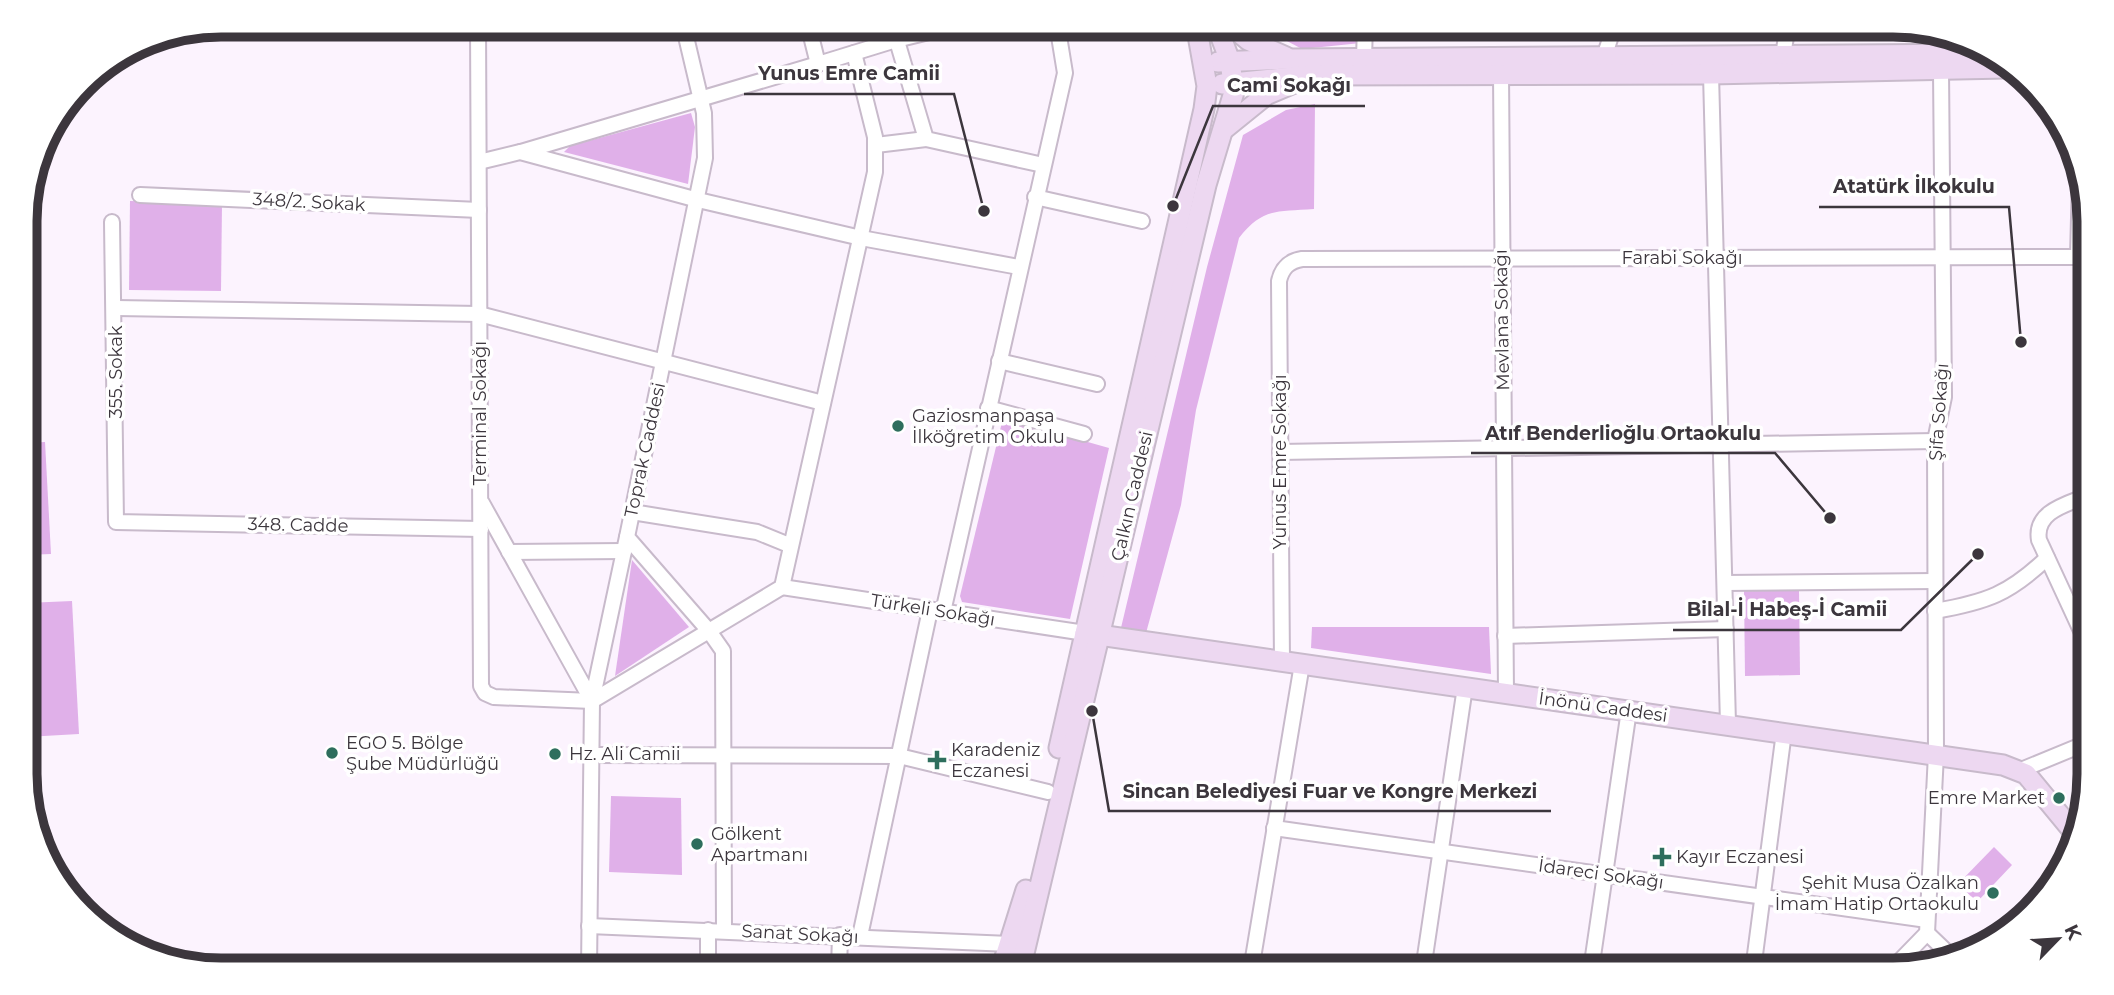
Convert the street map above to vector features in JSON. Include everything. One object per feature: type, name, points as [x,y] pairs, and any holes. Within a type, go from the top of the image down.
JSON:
[{"type":"main road","name":"Çalkın Caddesi","points":[[1023,958],[1195,151],[1207,86],[1199,37]]},
{"type":"main road","name":"Çalkın Caddesi","points":[[1005,958],[1092,635],[1206,185],[1224,129],[1234,83],[1230,61],[1221,37]]},
{"type":"main road","points":[[1244,37],[1290,59]]},
{"type":"main road","points":[[1205,63],[1290,59],[1966,52]]},
{"type":"main road","points":[[1207,86],[1312,75],[1711,74],[1996,68]]},
{"type":"main road","points":[[1224,129],[1266,95],[1312,75]]},
{"type":"main road","name":"İnönü Caddesi","points":[[1092,635],[1936,754],[2021,770]]},
{"type":"main road","points":[[2021,770],[2069,827]]},
{"type":"street","name":"Terminal Sokağı","points":[[478,37],[481,686],[485,693],[494,696],[592,701]]},
{"type":"street","name":"Toprak Caddesi","points":[[686,37],[702,100],[706,146],[698,200],[625,544],[709,631],[723,652],[724,930]]},
{"type":"street","points":[[811,37],[818,64]]},
{"type":"street","points":[[895,37],[926,139]]},
{"type":"street","points":[[479,162],[702,100],[908,37]]},
{"type":"street","points":[[860,936],[899,755],[988,408],[1065,73],[1059,37]]},
{"type":"street","points":[[1364,59],[1365,37]]},
{"type":"street","points":[[1604,57],[1611,37]]},
{"type":"street","points":[[1783,56],[1786,37]]},
{"type":"street","points":[[592,701],[782,587],[789,545],[875,172],[876,145],[854,53]]},
{"type":"street","name":"Şifa Sokağı","points":[[1927,927],[1936,754],[1935,442],[1944,397],[1941,71]]},
{"type":"street","name":"Mevlana Sokağı","points":[[1501,74],[1506,693]]},
{"type":"street","points":[[1711,74],[1723,445],[1728,724]]},
{"type":"street","points":[[876,145],[926,139],[1043,165]]},
{"type":"street","points":[[520,152],[698,200],[861,238],[1019,267]]},
{"type":"street","name":"348/2. Sokak","points":[[140,195],[479,210]]},
{"type":"street","points":[[1035,197],[1142,221]]},
{"type":"street","name":"355. Sokak","points":[[112,222],[116,308],[116,522]]},
{"type":"street","name":"Farabi Sokağı","points":[[1288,264],[1302,259],[2077,257]]},
{"type":"street","name":"Yunus Emre Sokağı","points":[[1253,958],[1274,828],[1292,663],[1280,452],[1279,281],[1288,264]]},
{"type":"street","points":[[116,308],[479,314],[823,403]]},
{"type":"street","points":[[999,361],[1097,384]]},
{"type":"street","points":[[988,408],[1084,434]]},
{"type":"street","points":[[1280,452],[1935,442]]},
{"type":"street","points":[[481,500],[592,701]]},
{"type":"street","points":[[2077,500],[2051,512],[2040,522],[2038,536],[2077,622]]},
{"type":"street","points":[[632,512],[757,531],[789,545]]},
{"type":"street","name":"348. Cadde","points":[[116,522],[481,528]]},
{"type":"street","points":[[509,552],[625,544],[592,701],[589,958]]},
{"type":"street","points":[[1935,611],[2001,596],[2047,558]]},
{"type":"street","points":[[1725,583],[1936,581]]},
{"type":"street","name":"Türkeli Sokağı","points":[[782,587],[1092,635]]},
{"type":"street","points":[[1505,636],[1726,629]]},
{"type":"street","points":[[1425,958],[1465,687]]},
{"type":"street","points":[[1593,958],[1629,710]]},
{"type":"street","points":[[1754,958],[1784,732]]},
{"type":"street","points":[[2021,770],[2077,748]]},
{"type":"street","points":[[591,755],[899,755],[1048,792]]},
{"type":"street","name":"İdareci Sokağı","points":[[1274,828],[1762,897],[1927,927]]},
{"type":"street","name":"Sanat Sokağı","points":[[589,926],[1010,944]]},
{"type":"street","points":[[1901,958],[1927,927],[1946,950]]},
{"type":"street","points":[[708,930],[708,958]]},
{"type":"street","points":[[839,958],[840,935]]},
{"type":"shaded area","points":[[1280,37],[1361,37],[1361,43],[1302,49]]},
{"type":"shaded area","points":[[1315,104],[1314,209],[1281,211],[1264,216],[1239,238],[1196,410],[1181,505],[1146,633],[1120,632],[1207,267],[1243,135],[1286,110]]},
{"type":"shaded area","points":[[691,113],[695,127],[688,184],[564,152],[570,146]]},
{"type":"shaded area","points":[[130,201],[222,203],[221,291],[129,290]]},
{"type":"shaded area","points":[[1003,418],[1109,448],[1070,619],[962,602],[960,596]]},
{"type":"shaded area","points":[[37,442],[45,442],[51,554],[37,555]]},
{"type":"shaded area","points":[[632,560],[689,627],[615,676]]},
{"type":"shaded area","points":[[1744,591],[1799,591],[1800,675],[1745,676]]},
{"type":"shaded area","points":[[72,601],[79,734],[37,736],[37,603]]},
{"type":"shaded area","points":[[1312,627],[1489,627],[1491,674],[1311,648]]},
{"type":"shaded area","points":[[611,796],[681,798],[682,875],[609,872]]},
{"type":"shaded area","points":[[1994,847],[2012,865],[1977,902],[1958,884]]},
{"type":"place","name":"Cami Sokağı","points":[[1173,206]]},
{"type":"place","name":"Yunus Emre Camii","points":[[984,211]]},
{"type":"place","name":"Atatürk İlkokulu","points":[[2021,342]]},
{"type":"place","name":"Gaziosmanpaşa İlköğretim Okulu","points":[[898,426]]},
{"type":"place","name":"Atıf Benderlioğlu Ortaokulu","points":[[1830,518]]},
{"type":"place","name":"Bilal-İ Habeş-İ Camii","points":[[1978,554]]},
{"type":"place","name":"Sincan Belediyesi Fuar ve Kongre Merkezi","points":[[1092,711]]},
{"type":"place","name":"EGO 5. Bölge Şube Müdürlüğü","points":[[332,753]]},
{"type":"place","name":"Hz. Ali Camii","points":[[555,754]]},
{"type":"place","name":"Karadeniz Eczanesi","points":[[937,760]]},
{"type":"place","name":"Emre Market","points":[[2059,798]]},
{"type":"place","name":"Gölkent Apartmanı","points":[[697,844]]},
{"type":"place","name":"Kayır Eczanesi","points":[[1662,857]]},
{"type":"place","name":"Şehit Musa Özalkan İmam Hatip Ortaokulu","points":[[1993,893]]}]
